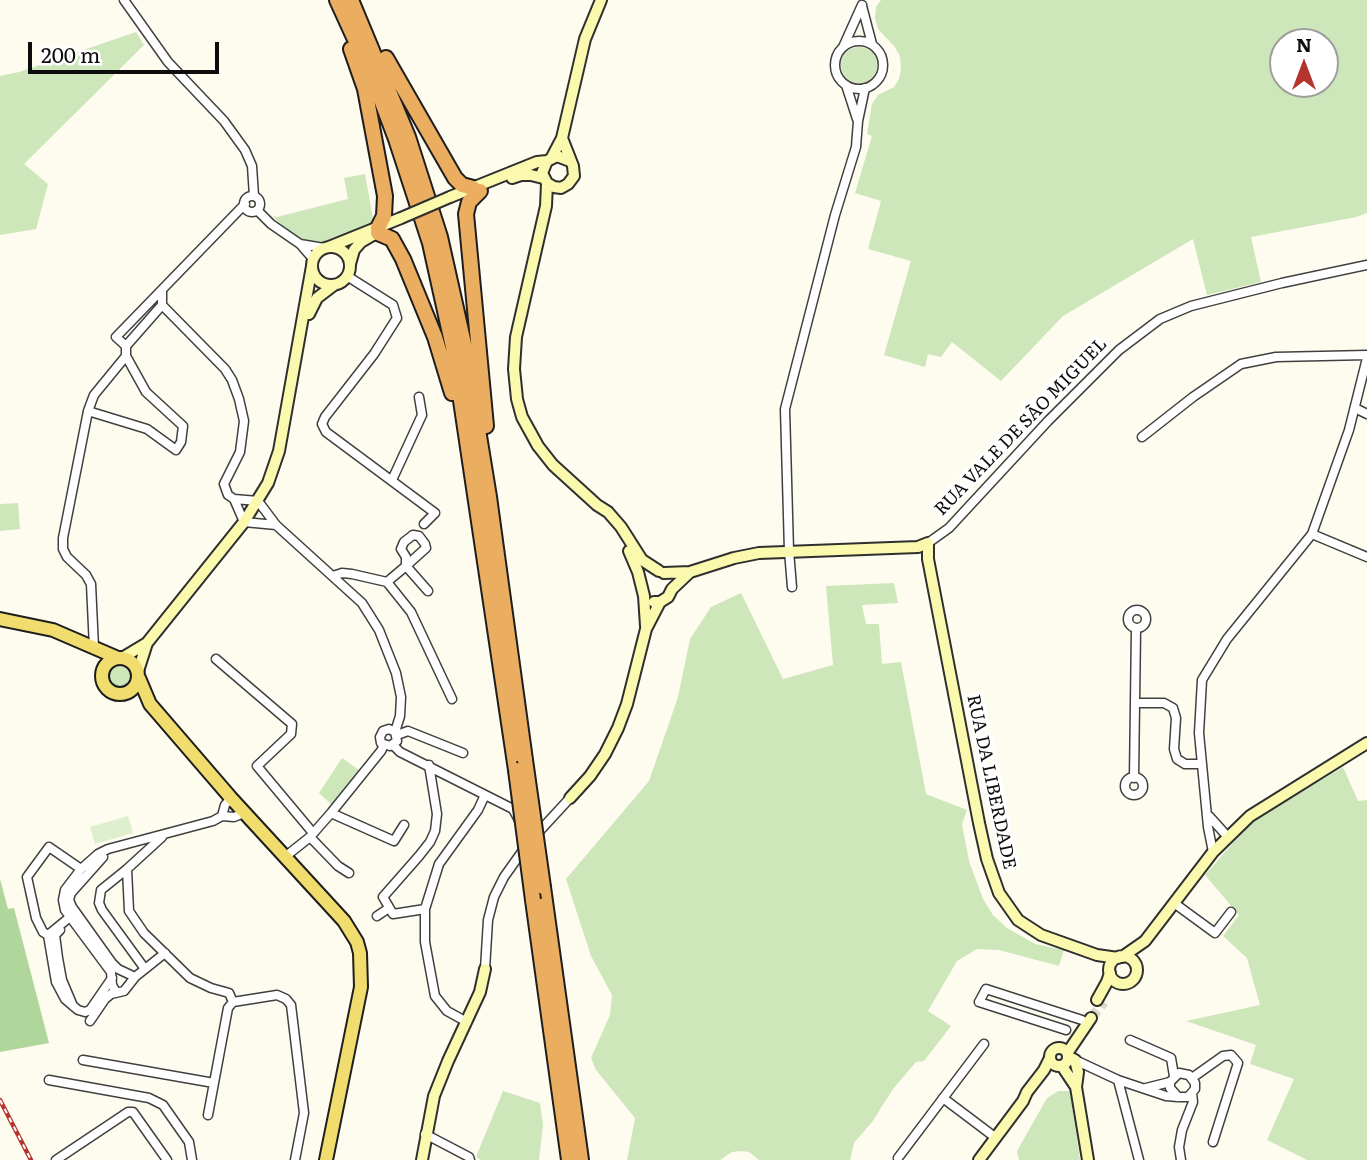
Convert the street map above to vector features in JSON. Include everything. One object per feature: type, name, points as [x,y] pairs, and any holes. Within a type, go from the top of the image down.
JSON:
[{"type":"highway","points":[[346,3],[373,35],[402,91],[455,178],[462,185],[476,190],[466,214],[489,455],[483,498]]},
{"type":"highway","points":[[346,3],[348,39],[365,89],[386,206],[378,230],[392,239],[403,259],[435,337],[449,380],[464,451],[483,498]]},
{"type":"highway","points":[[346,3],[408,137],[440,237],[464,344],[520,765],[533,900],[569,1160]]},
{"type":"highway","points":[[520,765],[543,887],[581,1160]]},
{"type":"main road","points":[[0,619],[53,630],[135,665],[149,704],[244,813],[344,921],[357,942],[361,987],[326,1160]]},
{"type":"main road","points":[[92,647],[106,688],[149,704]]},
{"type":"main road","points":[[102,675],[107,664],[120,658]]},
{"type":"main road","points":[[119,695],[132,691],[138,675]]},
{"type":"street","points":[[124,0],[168,62],[224,121],[245,150],[252,166],[254,196],[259,200],[257,210]]},
{"type":"street","points":[[601,0],[585,39],[562,138],[543,169],[549,183],[516,337],[514,369],[517,399],[522,417],[538,446],[554,465],[608,512],[642,559],[671,580],[672,589]]},
{"type":"street","points":[[862,5],[872,44],[881,54],[883,68],[877,81],[865,88],[855,89],[846,85],[839,79],[834,66],[838,52],[845,45],[862,5]]},
{"type":"street","points":[[845,45],[858,40],[872,44]]},
{"type":"street","points":[[846,85],[858,121]]},
{"type":"street","points":[[792,587],[785,409],[828,239],[856,146],[865,88]]},
{"type":"street","points":[[476,190],[521,175],[564,187],[572,181],[574,171],[562,138]]},
{"type":"street","points":[[120,658],[147,643],[244,522],[268,483],[279,451],[317,253],[402,221],[537,162],[562,157],[570,161]]},
{"type":"street","points":[[126,346],[116,337],[245,204],[247,198],[254,196]]},
{"type":"street","points":[[245,204],[249,211],[257,210]]},
{"type":"street","points":[[257,210],[271,224],[300,244],[313,263],[316,278],[334,285]]},
{"type":"street","points":[[303,326],[317,298],[349,270],[354,250],[378,230]]},
{"type":"street","points":[[300,244],[335,247],[345,253],[349,270],[393,305],[397,318],[374,354],[325,417],[323,424],[326,432],[435,513],[424,524]]},
{"type":"street","name":"RUA VALE DE SÃO MIGUEL","points":[[923,545],[949,528],[1048,421],[1119,350],[1160,319],[1191,306],[1367,265]]},
{"type":"street","points":[[88,411],[147,429],[176,450],[181,442],[183,426],[146,392],[126,356],[126,346],[162,305],[162,291]]},
{"type":"street","points":[[162,305],[213,355],[232,380],[244,421],[240,452],[224,484],[228,495],[234,499],[258,501],[276,525],[362,603],[379,630],[396,673],[401,697],[397,741],[393,745]]},
{"type":"street","points":[[92,647],[91,584],[66,557],[63,538],[88,411],[94,395],[126,356]]},
{"type":"street","points":[[1142,438],[1192,397],[1241,364],[1276,357],[1367,356],[1355,408],[1312,534],[1234,630],[1205,672],[1198,714],[1201,764],[1213,852]]},
{"type":"street","points":[[392,480],[422,415],[419,397]]},
{"type":"street","points":[[1355,408],[1367,414]]},
{"type":"street","points":[[234,499],[244,522]]},
{"type":"street","points":[[597,505],[630,552],[643,590],[652,601],[660,602]]},
{"type":"street","points":[[244,522],[276,525]]},
{"type":"street","points":[[1312,534],[1367,557]]},
{"type":"street","points":[[646,629],[643,590],[645,576],[662,572],[690,572],[734,558],[789,551],[923,545]]},
{"type":"street","name":"RUA DA LIBERDADE","points":[[923,545],[928,559],[987,859],[999,893],[1013,914],[1028,928],[1041,935],[1097,955],[1120,957]]},
{"type":"street","points":[[387,582],[406,566],[428,591]]},
{"type":"street","points":[[422,1160],[425,1134],[435,1096],[480,992],[485,969],[488,920],[494,897],[515,859],[590,776],[605,754],[627,704],[646,629],[660,602],[668,597],[672,589],[690,572]]},
{"type":"street","points":[[333,576],[342,573],[387,582],[411,612],[452,699]]},
{"type":"street","points":[[350,592],[359,575]]},
{"type":"street","points":[[1134,778],[1136,628]]},
{"type":"street","points":[[138,675],[147,643]]},
{"type":"street","points":[[216,659],[292,724],[291,734],[257,766],[338,866],[349,873]]},
{"type":"street","points":[[1135,703],[1164,703],[1174,708],[1174,749],[1177,759],[1185,764],[1201,764]]},
{"type":"street","points":[[384,745],[380,737],[400,716]]},
{"type":"street","points":[[385,730],[396,734],[408,731],[463,753]]},
{"type":"street","points":[[1145,941],[1132,981],[1100,1001],[1112,962],[1145,941],[1227,836],[1250,816],[1367,743]]},
{"type":"street","points":[[384,745],[393,745],[400,752],[513,810],[531,840]]},
{"type":"street","points":[[286,856],[312,835],[384,745]]},
{"type":"street","points":[[425,909],[393,914],[383,897],[419,856],[435,831],[437,814],[429,765]]},
{"type":"street","points":[[467,1022],[447,1011],[435,996],[425,942],[425,909],[439,864],[478,810],[485,795]]},
{"type":"street","points":[[222,816],[225,805],[231,798]]},
{"type":"street","points":[[116,992],[111,972],[72,919],[63,900],[65,890],[81,869],[98,854],[213,821],[222,816],[234,817],[244,813]]},
{"type":"street","points":[[331,813],[394,841],[404,825]]},
{"type":"street","points":[[1209,816],[1227,836]]},
{"type":"street","points":[[145,969],[99,903],[102,890],[164,835]]},
{"type":"street","points":[[48,934],[43,932],[36,918],[27,877],[49,847],[81,869]]},
{"type":"street","points":[[121,847],[100,858],[71,892],[69,900],[112,963],[135,977]]},
{"type":"street","points":[[127,869],[128,911],[144,933],[190,978],[229,993],[233,1002]]},
{"type":"street","points":[[1174,903],[1215,933],[1231,912]]},
{"type":"street","points":[[377,916],[389,908]]},
{"type":"street","points":[[48,934],[72,919]]},
{"type":"street","points":[[72,919],[55,935],[62,980],[73,1006]]},
{"type":"street","points":[[48,934],[56,982],[65,999],[73,1006],[85,1012],[90,1010],[111,978]]},
{"type":"street","points":[[90,1021],[105,999],[116,992],[124,991],[135,977],[165,953]]},
{"type":"street","name":"RUA DA LIBERDADE","points":[[1097,955],[1110,971]]},
{"type":"street","points":[[1120,957],[1133,961],[1137,969]]},
{"type":"street","points":[[1110,971],[1115,981],[1125,984]]},
{"type":"street","points":[[1023,1101],[1034,1096],[1050,1074],[1068,1060],[1086,1018],[986,989],[979,1002],[1066,1030]]},
{"type":"street","points":[[208,1115],[228,1008],[233,1002],[278,995],[291,1005],[304,1113],[295,1160]]},
{"type":"street","points":[[979,1160],[1044,1070],[1054,1049],[1068,1060],[1139,1087],[1183,1098],[1192,1093],[1195,1089],[1191,1076],[1180,1064],[1129,1040]]},
{"type":"street","points":[[898,1158],[984,1044]]},
{"type":"street","points":[[1122,1098],[1139,1087],[1163,1086],[1179,1073],[1191,1076],[1223,1056],[1231,1055],[1238,1063],[1213,1142]]},
{"type":"street","points":[[1171,1058],[1173,1094],[1178,1097]]},
{"type":"street","points":[[83,1060],[214,1083]]},
{"type":"street","points":[[1068,1060],[1076,1087],[1088,1160]]},
{"type":"street","points":[[1068,1060],[1076,1087]]},
{"type":"street","points":[[49,1080],[149,1098],[163,1105],[189,1142],[192,1160]]},
{"type":"street","points":[[1118,1080],[1139,1160]]},
{"type":"street","points":[[1181,1160],[1179,1147],[1182,1130],[1193,1102],[1192,1093]]},
{"type":"street","points":[[943,1098],[996,1138]]},
{"type":"street","points":[[56,1160],[128,1112],[134,1112],[167,1160]]},
{"type":"street","points":[[425,1134],[470,1160]]},
{"type":"green space","points":[[881,0],[1367,0],[1367,213],[1251,237],[1261,282],[1207,295],[1193,239],[1063,316],[1001,381],[952,342],[941,357],[928,354],[925,367],[884,355],[911,261],[868,249],[881,201],[855,193],[872,136],[867,134],[872,104],[878,95],[894,87],[901,69],[900,56],[878,29],[876,7]]},
{"type":"green space","points":[[136,32],[144,45],[24,164],[48,184],[36,229],[0,235],[0,76]]},
{"type":"green space","points":[[859,47],[872,52],[877,65],[872,78],[859,83],[846,78],[841,65],[846,52]]},
{"type":"green space","points":[[365,174],[373,219],[369,225],[356,231],[329,241],[303,240],[273,216],[348,199],[344,178]]},
{"type":"green space","points":[[18,503],[20,529],[0,531],[0,504]]},
{"type":"green space","points":[[894,583],[898,603],[862,605],[866,624],[879,624],[882,664],[901,662],[926,794],[967,810],[962,824],[969,861],[983,899],[993,915],[1007,928],[1035,944],[1064,950],[1059,966],[999,950],[977,949],[957,961],[928,1011],[951,1026],[924,1061],[916,1062],[893,1089],[872,1122],[854,1143],[850,1160],[759,1160],[749,1152],[741,1151],[732,1152],[720,1160],[627,1160],[635,1118],[596,1070],[591,1058],[610,1015],[612,995],[591,956],[566,879],[649,781],[678,697],[690,639],[711,607],[741,593],[783,679],[833,665],[826,586]]},
{"type":"green space","points":[[121,662],[131,666],[135,676],[131,686],[121,690],[111,686],[107,676],[111,666]]},
{"type":"green space","points":[[342,758],[359,770],[332,805],[319,793]]},
{"type":"green space","points":[[1343,767],[1358,801],[1367,800],[1367,1160],[1307,1160],[1267,1140],[1294,1079],[1250,1064],[1256,1045],[1186,1021],[1260,1005],[1247,958],[1223,936],[1239,915],[1205,875],[1252,821]]},
{"type":"green space","points":[[128,816],[133,833],[95,844],[90,827]]},
{"type":"green space","points":[[0,879],[8,909],[14,908],[49,1043],[0,1052]]},
{"type":"green space","points":[[503,1091],[540,1103],[543,1125],[539,1160],[481,1160],[476,1157]]},
{"type":"green space","points":[[1058,1091],[1070,1091],[1080,1160],[1019,1160],[1017,1151],[1047,1098]]},
{"type":"tunnel","points":[[1091,1018],[1104,1002]]},
{"type":"railway","points":[[0,1100],[31,1160]]}]
